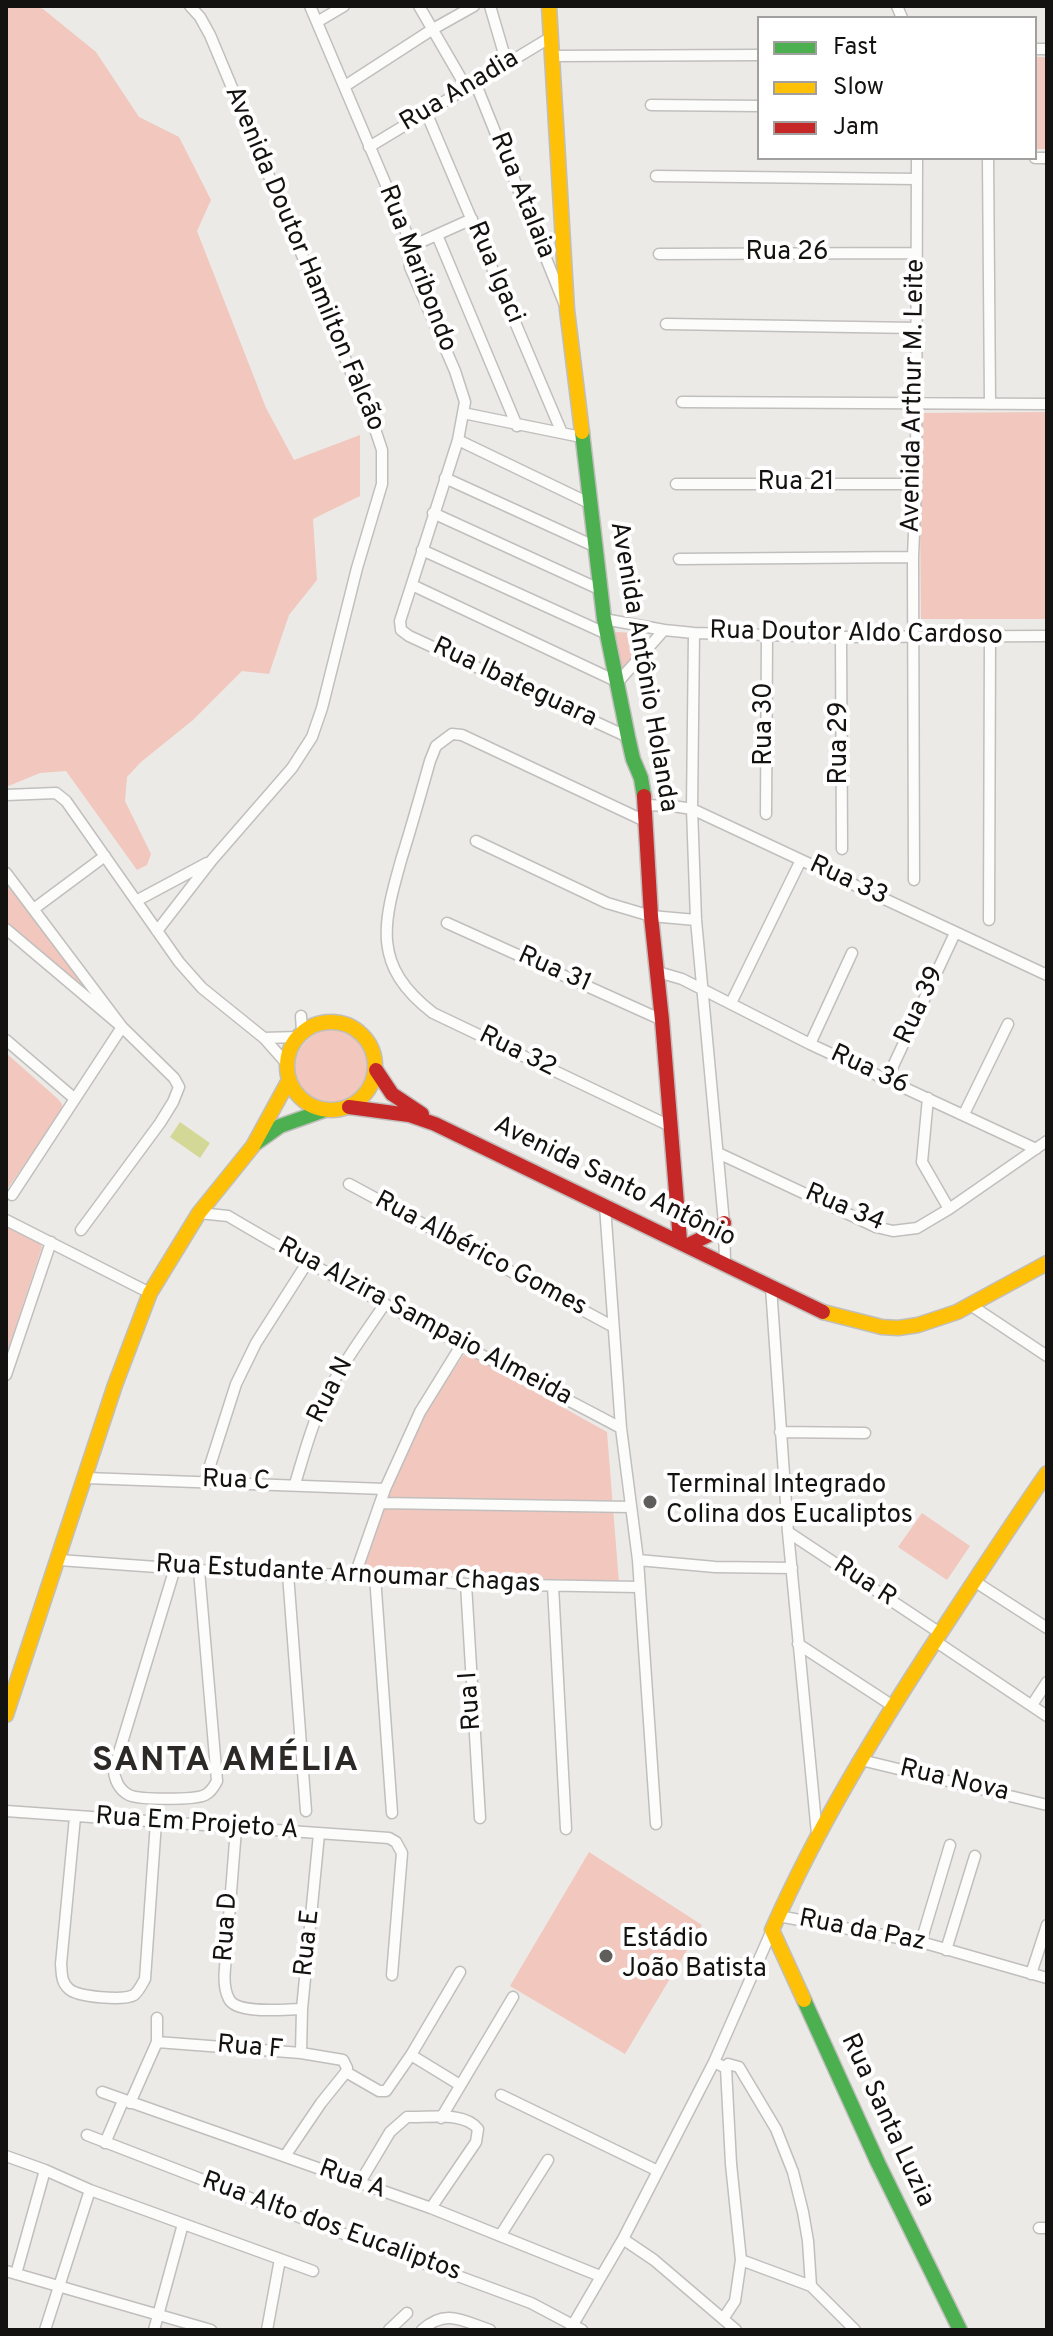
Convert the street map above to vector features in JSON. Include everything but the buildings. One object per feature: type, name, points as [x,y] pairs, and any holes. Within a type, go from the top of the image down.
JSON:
[{"type":"street","name":"Avenida Doutor Hamilton Falcão","points":[[157,931],[212,860],[292,768],[312,737],[382,484],[382,450],[229,78],[210,35],[190,6]]},
{"type":"street","name":"Rua Maribondo","points":[[310,6],[412,246],[410,267],[455,371],[465,402],[458,440],[400,621],[401,630]]},
{"type":"street","points":[[317,22],[344,6]]},
{"type":"street","name":"Rua Atalaia","points":[[419,6],[470,85],[567,310]]},
{"type":"street","points":[[345,86],[474,6]]},
{"type":"street","points":[[490,6],[507,64]]},
{"type":"street","name":"Avenida Antônio Holanda","points":[[549,6],[567,310],[599,589],[628,737],[641,778],[645,805],[651,916],[684,1243]]},
{"type":"street","name":"Rua Anadia","points":[[369,147],[551,37]]},
{"type":"street","points":[[553,56],[757,55]]},
{"type":"street","points":[[651,105],[757,106]]},
{"type":"street","name":"Rua Igaci","points":[[426,112],[562,433]]},
{"type":"street","name":"Avenida Arthur M. Leite","points":[[914,880],[917,160]]},
{"type":"street","points":[[988,160],[990,404]]},
{"type":"street","points":[[656,176],[917,179]]},
{"type":"street","points":[[412,246],[472,219]]},
{"type":"street","points":[[437,235],[517,426]]},
{"type":"street","name":"Rua 26","points":[[659,254],[916,253]]},
{"type":"street","points":[[666,324],[916,328]]},
{"type":"street","points":[[682,402],[1047,404]]},
{"type":"street","points":[[463,413],[581,437]]},
{"type":"street","points":[[458,440],[589,503]]},
{"type":"street","points":[[445,478],[594,546]]},
{"type":"street","name":"Rua 21","points":[[676,484],[916,484]]},
{"type":"street","points":[[433,513],[599,589]]},
{"type":"street","name":"Rua Doutor Aldo Cardoso","points":[[422,550],[606,626],[694,633],[841,637],[1047,636]]},
{"type":"street","points":[[679,559],[913,557]]},
{"type":"street","points":[[412,585],[618,682],[664,630]]},
{"type":"street","name":"Rua Ibateguara","points":[[401,630],[628,737]]},
{"type":"street","points":[[694,633],[692,809],[696,920],[725,1263]]},
{"type":"street","name":"Rua 30","points":[[766,814],[767,634]]},
{"type":"street","name":"Rua 29","points":[[841,637],[842,849]]},
{"type":"street","points":[[989,920],[990,637]]},
{"type":"street","name":"Rua 32","points":[[647,822],[462,735],[452,734],[436,746],[389,903],[386,932],[389,953],[398,976],[413,997],[433,1013],[670,1126]]},
{"type":"street","points":[[6,795],[56,793],[66,801],[157,931],[202,988],[264,1038],[287,1064]]},
{"type":"street","name":"Rua 33","points":[[645,805],[692,809],[1047,975]]},
{"type":"street","points":[[476,841],[607,903],[651,916],[696,920]]},
{"type":"street","points":[[35,908],[105,856]]},
{"type":"street","name":"Avenida Doutor Hamilton Falcão","points":[[136,901],[212,860]]},
{"type":"street","points":[[731,1003],[801,860]]},
{"type":"street","points":[[6,873],[122,1027]]},
{"type":"street","name":"Rua 31","points":[[447,923],[662,1020]]},
{"type":"street","points":[[6,929],[122,1027],[174,1078],[179,1087],[160,1123],[81,1230]]},
{"type":"street","name":"Rua 39","points":[[887,1079],[955,933]]},
{"type":"street","points":[[810,1044],[852,953]]},
{"type":"street","name":"Rua 36","points":[[658,972],[682,979],[810,1044],[1036,1149]]},
{"type":"street","points":[[253,1146],[280,1126],[325,1110],[349,1107],[359,1101],[373,1082],[376,1070],[375,1055],[369,1041],[345,1023],[330,1021],[264,1038]]},
{"type":"street","points":[[964,1114],[1008,1024]]},
{"type":"street","points":[[12,1195],[122,1027]]},
{"type":"street","points":[[300,1028],[290,1049],[287,1064],[289,1080],[303,1100],[325,1110]]},
{"type":"street","points":[[6,1040],[75,1099]]},
{"type":"street","name":"Avenida Santo Antônio","points":[[376,1070],[392,1094],[435,1124]]},
{"type":"street","points":[[6,1715],[10,1690],[59,1560],[115,1385],[150,1293],[199,1213],[253,1146],[289,1080]]},
{"type":"street","points":[[928,1098],[922,1162],[949,1209]]},
{"type":"street","name":"Avenida Santo Antônio","points":[[349,1107],[409,1115],[435,1124],[829,1315],[894,1328],[922,1325],[972,1306],[1046,1265]]},
{"type":"street","name":"Rua 34","points":[[718,1153],[876,1227],[893,1231],[917,1228],[1047,1141]]},
{"type":"street","name":"Rua Albérico Gomes","points":[[349,1184],[612,1326]]},
{"type":"street","name":"Rua Alzira Sampaio Almeida","points":[[215,1193],[228,1216]]},
{"type":"street","points":[[605,1206],[621,1428],[638,1560],[656,1824]]},
{"type":"street","name":"Rua Alzira Sampaio Almeida","points":[[199,1213],[228,1216],[384,1305],[621,1428]]},
{"type":"street","points":[[6,1220],[150,1293]]},
{"type":"street","points":[[684,1243],[711,1234],[724,1223]]},
{"type":"street","points":[[6,1375],[51,1242]]},
{"type":"street","points":[[205,1481],[236,1384],[256,1343],[307,1263]]},
{"type":"street","points":[[771,1287],[788,1532],[817,1834]]},
{"type":"street","name":"Rua N","points":[[295,1484],[327,1394],[384,1305]]},
{"type":"street","points":[[972,1306],[1047,1356]]},
{"type":"street","points":[[355,1575],[385,1489],[420,1412],[462,1344]]},
{"type":"street","points":[[780,1432],[865,1433]]},
{"type":"street","points":[[575,2328],[714,2062],[817,1834],[893,1706],[1047,1473]]},
{"type":"street","name":"Rua C","points":[[86,1478],[385,1489]]},
{"type":"street","points":[[380,1503],[631,1507]]},
{"type":"street","name":"Rua R","points":[[788,1532],[1047,1716]]},
{"type":"street","name":"Rua Estudante Arnoumar Chagas","points":[[59,1560],[199,1570],[375,1576],[466,1584],[638,1587]]},
{"type":"street","points":[[638,1560],[715,1567],[792,1568]]},
{"type":"street","points":[[175,1568],[114,1769],[117,1783],[128,1794],[196,1798],[207,1794],[217,1781],[199,1570]]},
{"type":"street","points":[[288,1574],[306,1811]]},
{"type":"street","points":[[375,1576],[392,1813]]},
{"type":"street","points":[[974,1581],[1047,1628]]},
{"type":"street","name":"Rua I","points":[[466,1584],[480,1818]]},
{"type":"street","points":[[553,1586],[566,1829]]},
{"type":"street","points":[[798,1644],[893,1706]]},
{"type":"street","points":[[1032,1705],[1047,1682]]},
{"type":"street","name":"Rua Nova","points":[[861,1760],[1047,1805]]},
{"type":"street","name":"Rua Em Projeto A","points":[[6,1811],[389,1838],[396,1842],[402,1853],[392,1975]]},
{"type":"street","points":[[75,1817],[62,1979],[70,1991],[123,1998],[138,1992],[145,1979],[156,1822]]},
{"type":"street","name":"Rua D","points":[[236,1829],[224,1985],[229,2001],[251,2010],[302,2009]]},
{"type":"street","name":"Rua E","points":[[301,2053],[302,2009],[319,1834]]},
{"type":"street","points":[[921,1942],[950,1845]]},
{"type":"street","name":"Rua da Paz","points":[[946,1950],[975,1856]]},
{"type":"street","name":"Rua da Paz","points":[[778,1916],[921,1942],[1047,1978]]},
{"type":"street","points":[[1031,1974],[1047,1925]]},
{"type":"street","name":"Rua Santa Luzia","points":[[772,1930],[878,2163],[960,2330]]},
{"type":"street","name":"Rua F","points":[[157,2042],[301,2053],[344,2066],[379,2091],[386,2091],[460,1972]]},
{"type":"street","points":[[441,2118],[513,1997]]},
{"type":"street","points":[[105,2143],[157,2042],[157,2018]]},
{"type":"street","points":[[411,2055],[460,2085]]},
{"type":"street","points":[[714,2062],[726,2068]]},
{"type":"street","points":[[723,2319],[735,2301],[741,2260],[731,2164],[728,2064],[742,2071],[776,2129],[793,2172],[808,2241],[811,2286]]},
{"type":"street","points":[[285,2156],[344,2066]]},
{"type":"street","name":"Rua A","points":[[102,2092],[431,2208],[600,2276]]},
{"type":"street","points":[[501,2095],[658,2171]]},
{"type":"street","points":[[359,2184],[390,2132],[407,2117],[472,2122],[478,2129],[476,2142],[431,2208]]},
{"type":"street","name":"Rua Alto dos Eucaliptos","points":[[87,2135],[531,2303],[575,2328]]},
{"type":"street","points":[[6,2156],[313,2271]]},
{"type":"street","points":[[500,2236],[548,2160]]},
{"type":"street","points":[[45,2170],[11,2272],[211,2330]]},
{"type":"street","points":[[45,2330],[90,2190]]},
{"type":"street","points":[[154,2330],[183,2224]]},
{"type":"street","points":[[623,2239],[654,2260],[736,2330]]},
{"type":"street","points":[[267,2330],[280,2259]]},
{"type":"street","points":[[741,2260],[811,2286],[855,2330]]},
{"type":"street","points":[[389,2330],[407,2313]]},
{"type":"street","points":[[422,2330],[433,2320],[441,2318],[453,2318],[468,2327],[490,2330]]},
{"type":"shaded area","points":[[6,6],[43,9],[96,52],[139,117],[179,137],[211,200],[197,231],[266,408],[294,460],[360,435],[360,496],[313,519],[317,580],[289,615],[269,674],[242,671],[193,720],[127,777],[125,801],[151,854],[147,865],[137,870],[66,771],[40,773],[6,787]]},
{"type":"shaded area","points":[[1037,57],[1047,57],[1047,149],[1037,149]]},
{"type":"shaded area","points":[[1047,412],[1047,619],[921,619],[919,413]]},
{"type":"shaded area","points":[[615,632],[639,633],[645,645],[620,671]]},
{"type":"shaded area","points":[[6,881],[93,999],[6,925]]},
{"type":"shaded area","points":[[327,1028],[350,1034],[368,1050],[369,1056],[365,1084],[352,1097],[335,1102],[317,1100],[309,1095],[300,1086],[294,1067],[301,1048]]},
{"type":"shaded area","points":[[6,1053],[58,1099],[63,1109],[6,1191]]},
{"type":"shaded area","points":[[180,1122],[210,1143],[200,1158],[170,1137]]},
{"type":"shaded area","points":[[6,1227],[42,1247],[6,1356]]},
{"type":"shaded area","points":[[465,1353],[607,1432],[619,1583],[364,1569],[374,1528],[425,1412]]},
{"type":"shaded area","points":[[922,1513],[970,1546],[947,1580],[898,1547]]},
{"type":"shaded area","name":"Estádio João Batista","points":[[589,1852],[702,1925],[625,2054],[510,1986]]},
{"type":"traffic: fast","points":[[582,432],[604,619],[628,737],[644,796]]},
{"type":"traffic: fast","points":[[256,1143],[280,1126],[325,1110]]},
{"type":"traffic: fast","points":[[804,2000],[878,2163],[960,2330]]},
{"type":"traffic: slow","points":[[549,6],[567,310],[582,432]]},
{"type":"traffic: slow","points":[[331,1022],[356,1029],[368,1041],[375,1066],[368,1091],[356,1103],[331,1110],[306,1103],[294,1091],[287,1066],[294,1041],[306,1029],[331,1022]]},
{"type":"traffic: slow","points":[[6,1715],[115,1385],[150,1293],[199,1213],[253,1146],[289,1080]]},
{"type":"traffic: slow","points":[[823,1312],[882,1327],[918,1325],[957,1312],[1047,1263]]},
{"type":"traffic: slow","points":[[804,2000],[772,1930],[809,1853],[871,1743],[1047,1473]]},
{"type":"traffic: jam","points":[[644,796],[651,916],[680,1241]]},
{"type":"traffic: jam","points":[[376,1070],[392,1094],[422,1114]]},
{"type":"traffic: jam","points":[[349,1107],[409,1115],[435,1124],[823,1312]]},
{"type":"traffic: jam","points":[[688,1245],[711,1234],[724,1223]]},
{"type":"place","name":"Terminal Integrado Colina dos Eucaliptos","points":[[650,1502]]},
{"type":"place","name":"Estádio João Batista","points":[[606,1956]]},
{"type":"district","name":"SANTA AMÉLIA","points":[[226,1763]]}]
